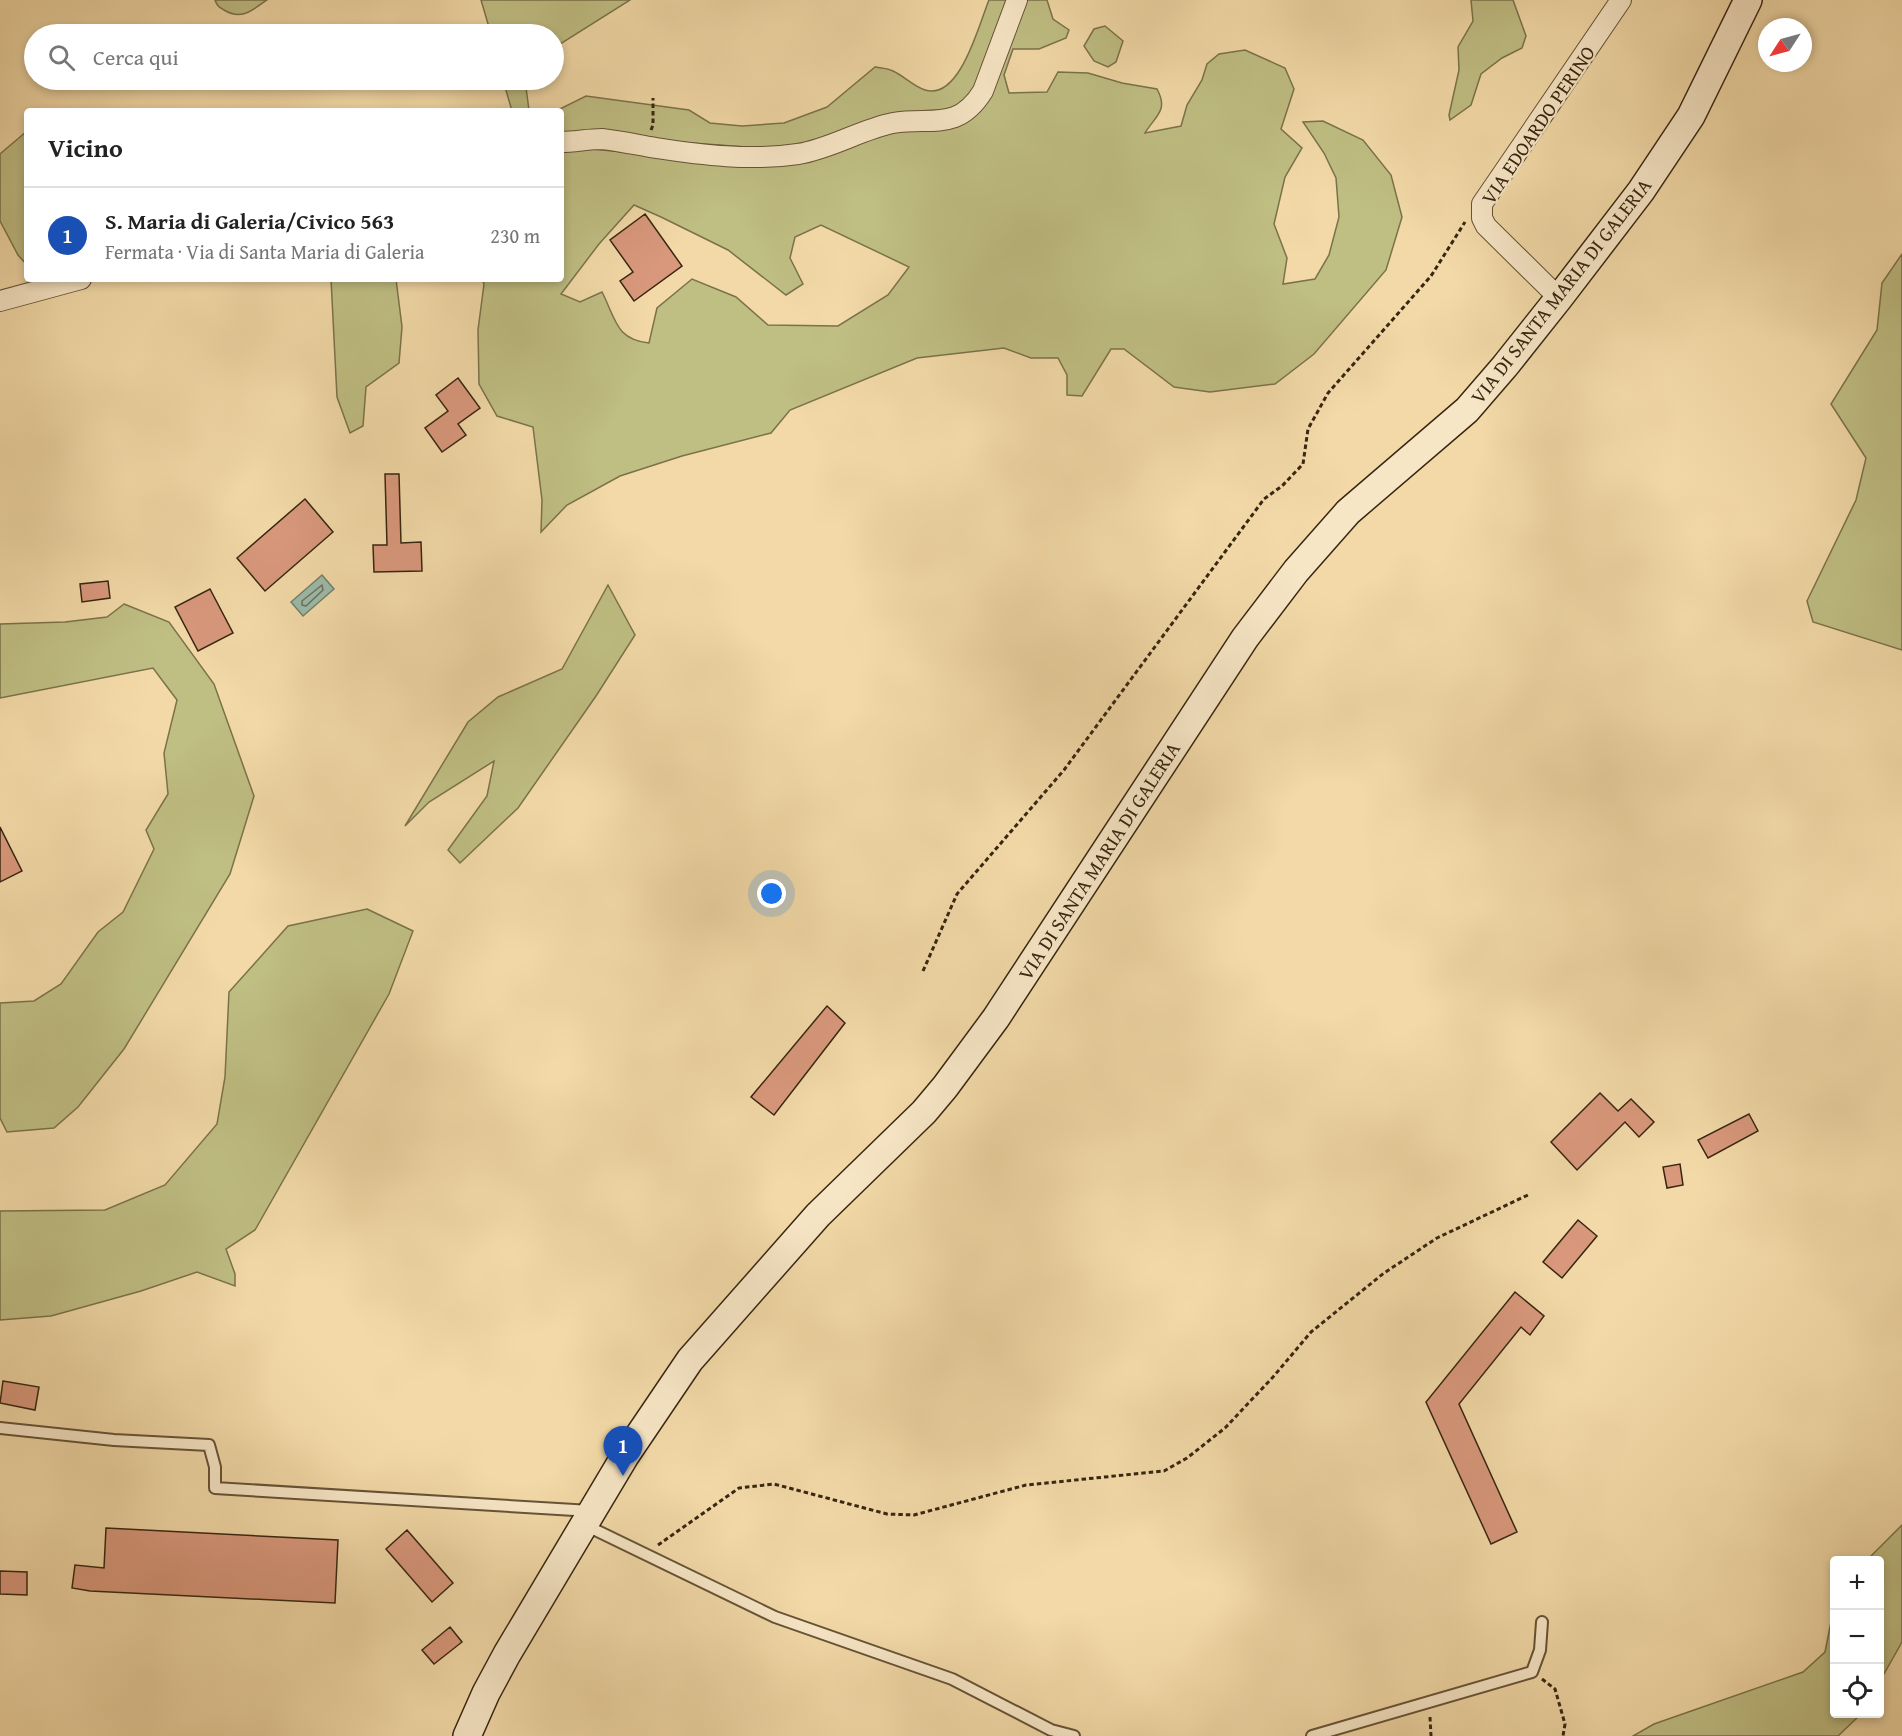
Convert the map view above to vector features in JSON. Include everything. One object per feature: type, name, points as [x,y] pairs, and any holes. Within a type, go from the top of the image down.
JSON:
[{"type":"street","points":[[564,142],[599,139],[706,155],[753,157],[799,154],[894,123],[946,120],[973,105],[983,91],[1017,0]]},
{"type":"street","name":"VIA EDOARDO PERINO","points":[[1559,298],[1486,226],[1481,212],[1485,198],[1621,0]]},
{"type":"street","name":"VIA DI SANTA MARIA DI GALERIA","points":[[467,1736],[507,1654],[625,1456],[690,1360],[818,1215],[924,1112],[945,1087],[996,1018],[1245,638],[1296,571],[1348,512],[1467,410],[1559,298],[1641,191],[1691,116],[1748,0]]},
{"type":"street","points":[[0,301],[70,282]]},
{"type":"lane","points":[[0,1428],[114,1440],[209,1445],[214,1467],[215,1488],[588,1518],[645,1554],[775,1617],[952,1679],[1051,1730],[1074,1736]]},
{"type":"lane","points":[[1312,1736],[1532,1672],[1540,1650],[1542,1622]]},
{"type":"path","points":[[644,146],[653,125],[653,98]]},
{"type":"path","points":[[923,971],[957,894],[1064,770],[1264,499],[1282,486],[1303,464],[1308,429],[1328,393],[1431,276],[1463,224],[1481,212]]},
{"type":"path","points":[[645,1554],[739,1488],[774,1484],[887,1514],[914,1515],[1026,1485],[1164,1471],[1187,1458],[1225,1428],[1311,1332],[1384,1273],[1437,1238],[1530,1194]]},
{"type":"path","points":[[1532,1672],[1555,1689],[1565,1724],[1563,1736]]},
{"type":"path","points":[[1428,1702],[1431,1736]]},
{"type":"shaded area","points":[[215,0],[267,0],[247,13],[236,14],[221,8]]},
{"type":"shaded area","points":[[481,0],[630,0],[564,42],[564,24],[488,24]]},
{"type":"shaded area","points":[[989,0],[1014,0],[986,75],[963,108],[813,144],[775,149],[564,137],[564,108],[562,108],[586,96],[689,110],[710,123],[742,126],[784,123],[827,107],[875,67],[891,70],[925,90],[937,90],[948,84],[958,73],[974,42]]},
{"type":"shaded area","points":[[1021,0],[1047,0],[1053,19],[1069,30],[1066,38],[1039,49],[1013,49],[1004,75],[1009,93],[1047,92],[1058,72],[1088,73],[1122,83],[1157,89],[1162,103],[1161,108],[1145,133],[1181,126],[1187,105],[1202,80],[1207,64],[1219,54],[1245,50],[1285,68],[1294,89],[1281,129],[1302,148],[1285,177],[1274,224],[1287,258],[1283,284],[1315,279],[1329,255],[1339,217],[1336,178],[1324,153],[1303,122],[1323,121],[1363,140],[1391,175],[1402,217],[1386,270],[1314,354],[1275,384],[1210,392],[1174,387],[1124,349],[1111,349],[1082,396],[1067,395],[1067,375],[1058,358],[1031,358],[1004,348],[917,358],[790,410],[771,433],[682,456],[620,476],[567,505],[541,532],[542,500],[533,427],[497,416],[479,384],[478,330],[483,282],[564,282],[564,152],[592,149],[716,161],[968,118]],"holes":[[[634,205],[728,250],[786,295],[803,284],[790,258],[795,237],[821,225],[909,267],[888,295],[838,326],[768,325],[736,297],[692,279],[657,308],[649,343],[638,341],[623,332],[614,319],[602,292],[580,302],[561,294],[599,244]]]},
{"type":"shaded area","points":[[1471,0],[1513,0],[1526,36],[1522,48],[1502,58],[1481,74],[1471,105],[1450,120],[1449,115],[1459,70],[1458,47],[1473,21]]},
{"type":"shaded area","points":[[1105,26],[1123,41],[1116,62],[1108,67],[1094,61],[1084,46],[1094,29]]},
{"type":"shaded area","points":[[506,90],[526,90],[529,108],[511,108]]},
{"type":"shaded area","points":[[24,134],[24,262],[0,221],[0,154]]},
{"type":"shaded area","points":[[1902,254],[1902,650],[1813,622],[1807,601],[1856,500],[1866,458],[1831,404],[1877,330],[1882,283]]},
{"type":"shaded area","points":[[331,282],[396,282],[402,327],[399,363],[366,387],[363,426],[350,433],[337,397]]},
{"type":"shaded area","points":[[608,585],[635,635],[596,696],[518,808],[460,863],[448,850],[487,796],[494,761],[429,802],[405,826],[468,722],[498,697],[562,669]]},
{"type":"shaded area","points":[[124,604],[169,622],[214,684],[254,796],[230,874],[124,1049],[78,1107],[54,1128],[7,1132],[0,1118],[0,1003],[34,1001],[61,984],[98,932],[123,912],[154,849],[146,830],[168,794],[164,753],[177,700],[153,668],[0,698],[0,624],[65,622],[107,617]]},
{"type":"shaded area","points":[[367,909],[413,931],[389,994],[255,1230],[226,1249],[235,1274],[235,1286],[197,1272],[141,1291],[51,1316],[0,1320],[0,1211],[105,1210],[165,1185],[217,1124],[225,1077],[229,992],[288,926]]},
{"type":"shaded area","points":[[1902,1525],[1902,1642],[1884,1674],[1884,1556],[1871,1556]]},
{"type":"shaded area","points":[[1830,1627],[1830,1718],[1857,1718],[1838,1736],[1633,1736],[1654,1724],[1803,1672],[1825,1652]]},
{"type":"water","points":[[322,575],[334,589],[303,616],[291,602]]},
{"type":"building","points":[[645,214],[682,266],[634,301],[620,281],[633,272],[610,240]]},
{"type":"building","points":[[458,378],[480,408],[458,424],[466,435],[442,452],[425,428],[448,411],[436,395]]},
{"type":"building","points":[[385,474],[399,474],[401,543],[421,542],[422,571],[374,572],[373,545],[387,545]]},
{"type":"building","points":[[305,499],[333,532],[265,591],[237,558]]},
{"type":"building","points":[[108,581],[110,598],[82,602],[80,584]]},
{"type":"building","points":[[210,589],[233,633],[198,651],[175,607]]},
{"type":"building","points":[[0,827],[22,871],[0,882]]},
{"type":"building","points":[[827,1006],[845,1023],[774,1115],[751,1097]]},
{"type":"building","points":[[1600,1093],[1618,1111],[1631,1099],[1654,1122],[1639,1137],[1625,1122],[1577,1170],[1551,1142]]},
{"type":"building","points":[[1749,1114],[1758,1131],[1708,1158],[1698,1140]]},
{"type":"building","points":[[1680,1164],[1683,1185],[1667,1188],[1663,1167]]},
{"type":"building","points":[[1578,1220],[1597,1236],[1562,1278],[1543,1262]]},
{"type":"building","points":[[1515,1292],[1544,1316],[1530,1335],[1521,1327],[1459,1404],[1517,1532],[1491,1544],[1426,1402]]},
{"type":"building","points":[[3,1381],[39,1387],[35,1410],[0,1403]]},
{"type":"building","points":[[106,1528],[338,1540],[335,1603],[90,1591],[72,1588],[75,1565],[104,1568]]},
{"type":"building","points":[[407,1530],[453,1583],[432,1602],[386,1549]]},
{"type":"building","points":[[0,1571],[27,1572],[27,1595],[0,1594]]},
{"type":"building","points":[[450,1627],[462,1642],[434,1664],[422,1650]]},
{"type":"place","name":"S. Maria di Galeria/Civico 563","points":[[623,1476]]}]
